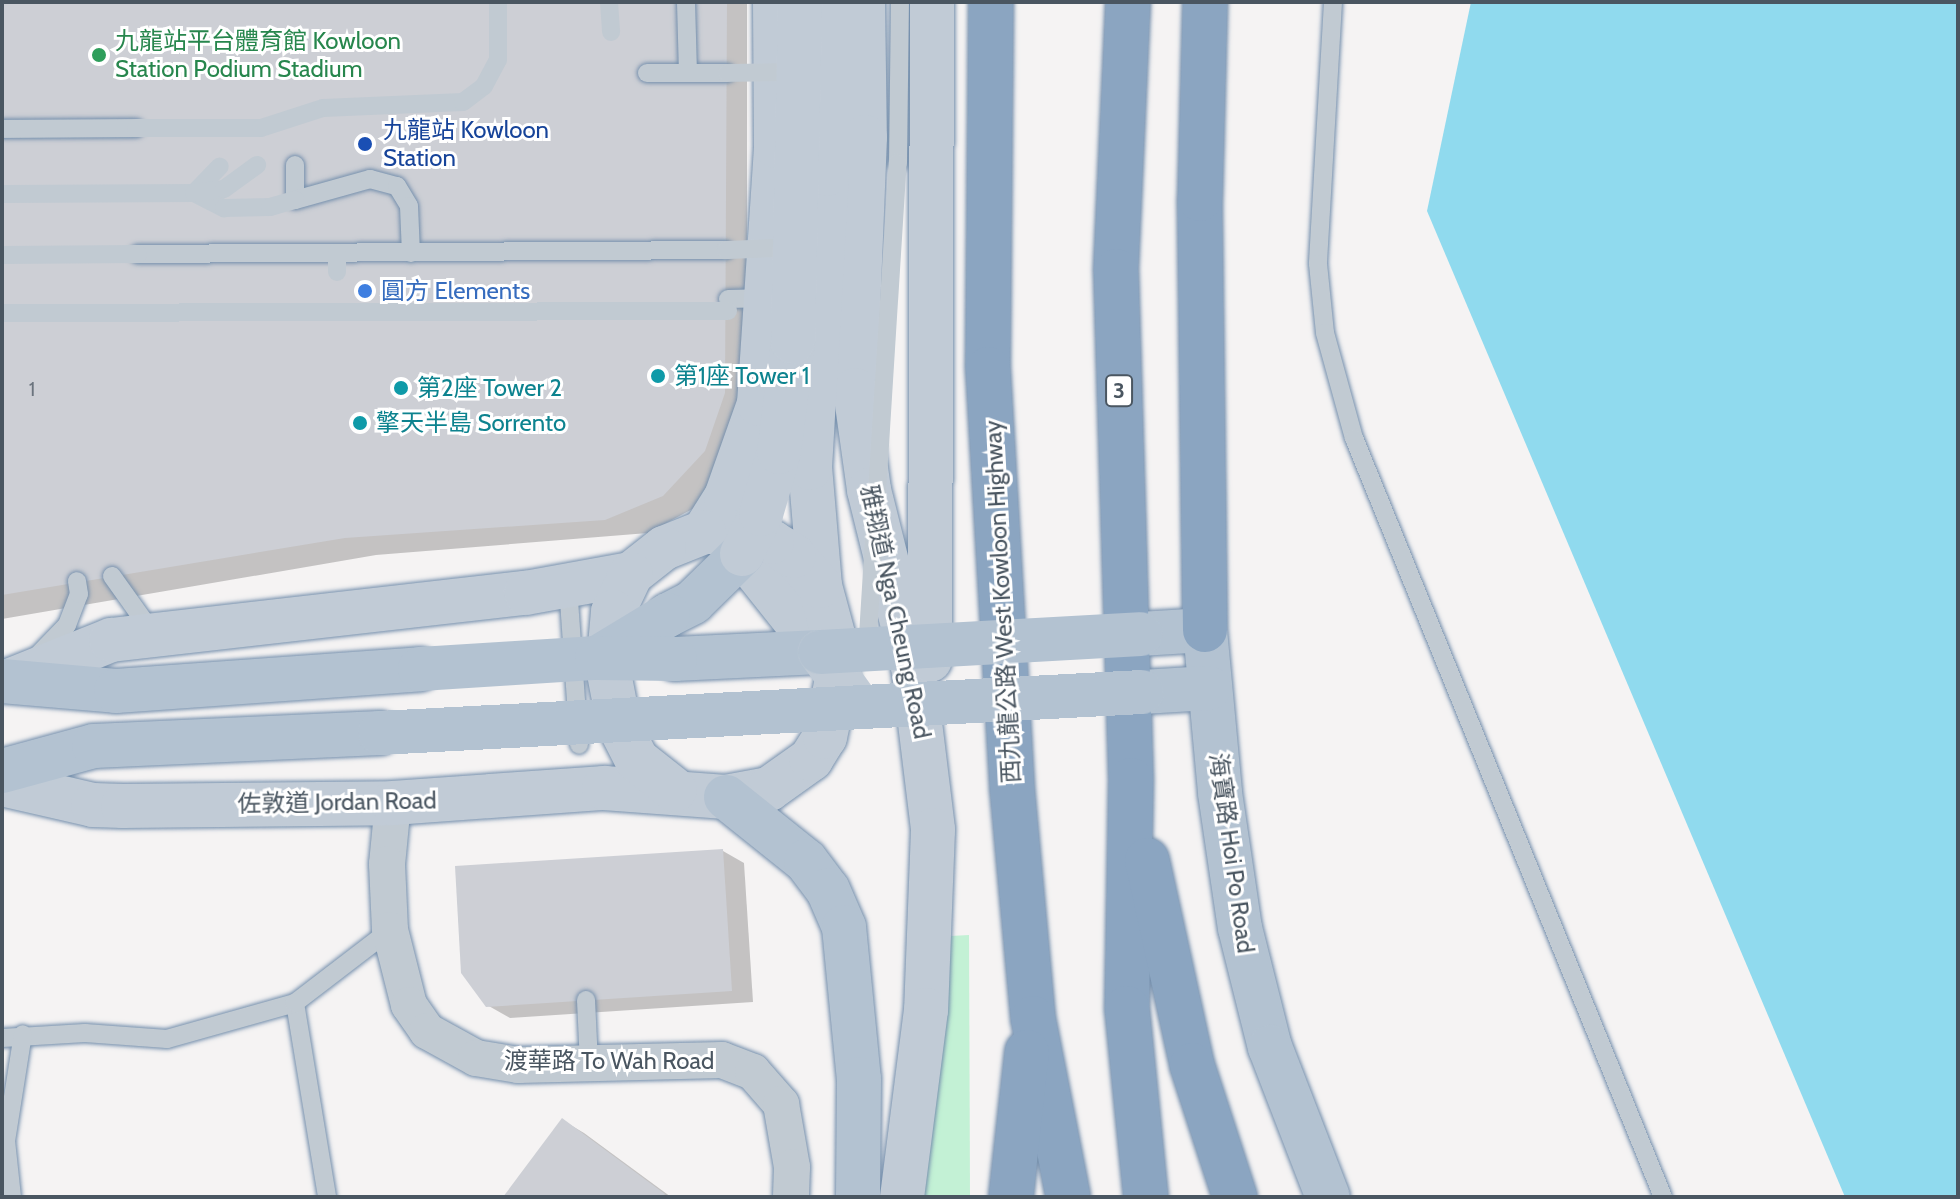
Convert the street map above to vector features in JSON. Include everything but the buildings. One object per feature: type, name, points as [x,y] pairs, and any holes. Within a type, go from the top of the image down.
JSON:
[{"type":"highway","name":"西九龍公路 West Kowloon Highway","points":[[991,2],[988,369],[1012,787],[1033,1018],[1068,1197]]},
{"type":"highway","name":"3","points":[[1128,2],[1116,271],[1131,780],[1127,1008],[1146,1197]]},
{"type":"highway","points":[[1205,2],[1200,199],[1205,630]]},
{"type":"highway","points":[[1131,780],[1177,1007],[1235,1197]]},
{"type":"highway","points":[[1011,1197],[1033,1018]]},
{"type":"main road","points":[[597,658],[693,602],[742,554],[761,514],[779,452],[793,342],[775,2]]},
{"type":"main road","points":[[800,2],[789,245],[820,586]]},
{"type":"main road","points":[[704,532],[730,487],[759,404],[741,303],[789,245],[827,2]]},
{"type":"main road","name":"雅翔道 Nga Cheung Road","points":[[929,704],[932,2]]},
{"type":"main road","name":"雅翔道 Nga Cheung Road","points":[[863,14],[855,390],[869,490],[913,666],[933,830],[926,1010],[902,1197]]},
{"type":"main road","name":"佐敦道 Jordan Road","points":[[2,784],[93,805],[393,803],[604,788],[675,790],[726,797],[769,789],[791,777],[825,737],[833,717],[837,649],[820,586],[794,556],[772,542],[734,532],[704,532],[664,548],[631,574],[613,612],[609,636],[612,696],[619,725],[637,760],[675,790]]},
{"type":"main road","points":[[742,554],[859,706]]},
{"type":"main road","name":"佐敦道 Jordan Road","points":[[8,680],[111,640],[568,586],[631,574]]},
{"type":"main road","points":[[8,680],[116,691],[597,658],[714,660],[1205,630]]},
{"type":"main road","name":"海寶路 Hoi Po Road","points":[[1205,630],[1209,688],[1240,928],[1270,1047],[1328,1197]]},
{"type":"main road","points":[[2,771],[94,746],[1209,688]]},
{"type":"main road","points":[[726,797],[806,861],[828,890],[844,927],[859,1079],[858,1197]]},
{"type":"street","name":"渡華路 To Wah Road","points":[[393,803],[387,864],[390,930],[415,1018],[441,1042],[476,1058],[518,1065],[722,1060],[753,1072],[781,1104],[792,1167],[791,1197]]},
{"type":"lane","points":[[2,129],[261,128],[323,108],[450,106],[475,95],[493,74],[499,46],[498,2]]},
{"type":"lane","points":[[609,2],[611,32]]},
{"type":"lane","points":[[686,2],[688,72]]},
{"type":"lane","points":[[867,651],[898,163],[900,2]]},
{"type":"lane","points":[[1333,2],[1318,264],[1334,363],[1354,438],[1663,1197]]},
{"type":"lane","points":[[647,73],[799,72]]},
{"type":"lane","points":[[2,194],[194,193],[224,189],[257,165]]},
{"type":"lane","points":[[295,165],[295,200]]},
{"type":"lane","points":[[194,193],[220,166]]},
{"type":"lane","points":[[194,193],[224,208],[270,207],[385,180],[397,186],[409,206],[411,253]]},
{"type":"lane","points":[[2,255],[301,254],[337,262],[411,253],[789,245]]},
{"type":"lane","points":[[789,245],[727,257],[789,245]]},
{"type":"lane","points":[[2,313],[741,303]]},
{"type":"lane","points":[[112,576],[153,633]]},
{"type":"lane","points":[[8,680],[67,625],[79,594],[77,581]]},
{"type":"lane","points":[[568,586],[579,745]]},
{"type":"lane","points":[[2,1038],[23,1034],[167,1039],[295,1003],[390,930]]},
{"type":"lane","points":[[586,1000],[589,1064]]},
{"type":"lane","points":[[295,1003],[327,1197]]},
{"type":"lane","points":[[12,1197],[6,1141],[23,1034]]},
{"type":"green space","points":[[969,935],[970,1197],[924,1197],[932,937]]},
{"type":"water","points":[[1471,2],[1958,2],[1958,1197],[1845,1197],[1427,211]]},
{"type":"place","name":"九龍站平台體育館 Kowloon Station Podium Stadium","points":[[99,55]]},
{"type":"place","name":"九龍站 Kowloon Station","points":[[365,144]]},
{"type":"place","name":"圓方 Elements","points":[[365,291]]},
{"type":"place","name":"第1座 Tower 1","points":[[658,376]]},
{"type":"place","name":"第2座 Tower 2","points":[[401,388]]},
{"type":"place","name":"擎天半島 Sorrento","points":[[360,423]]}]
